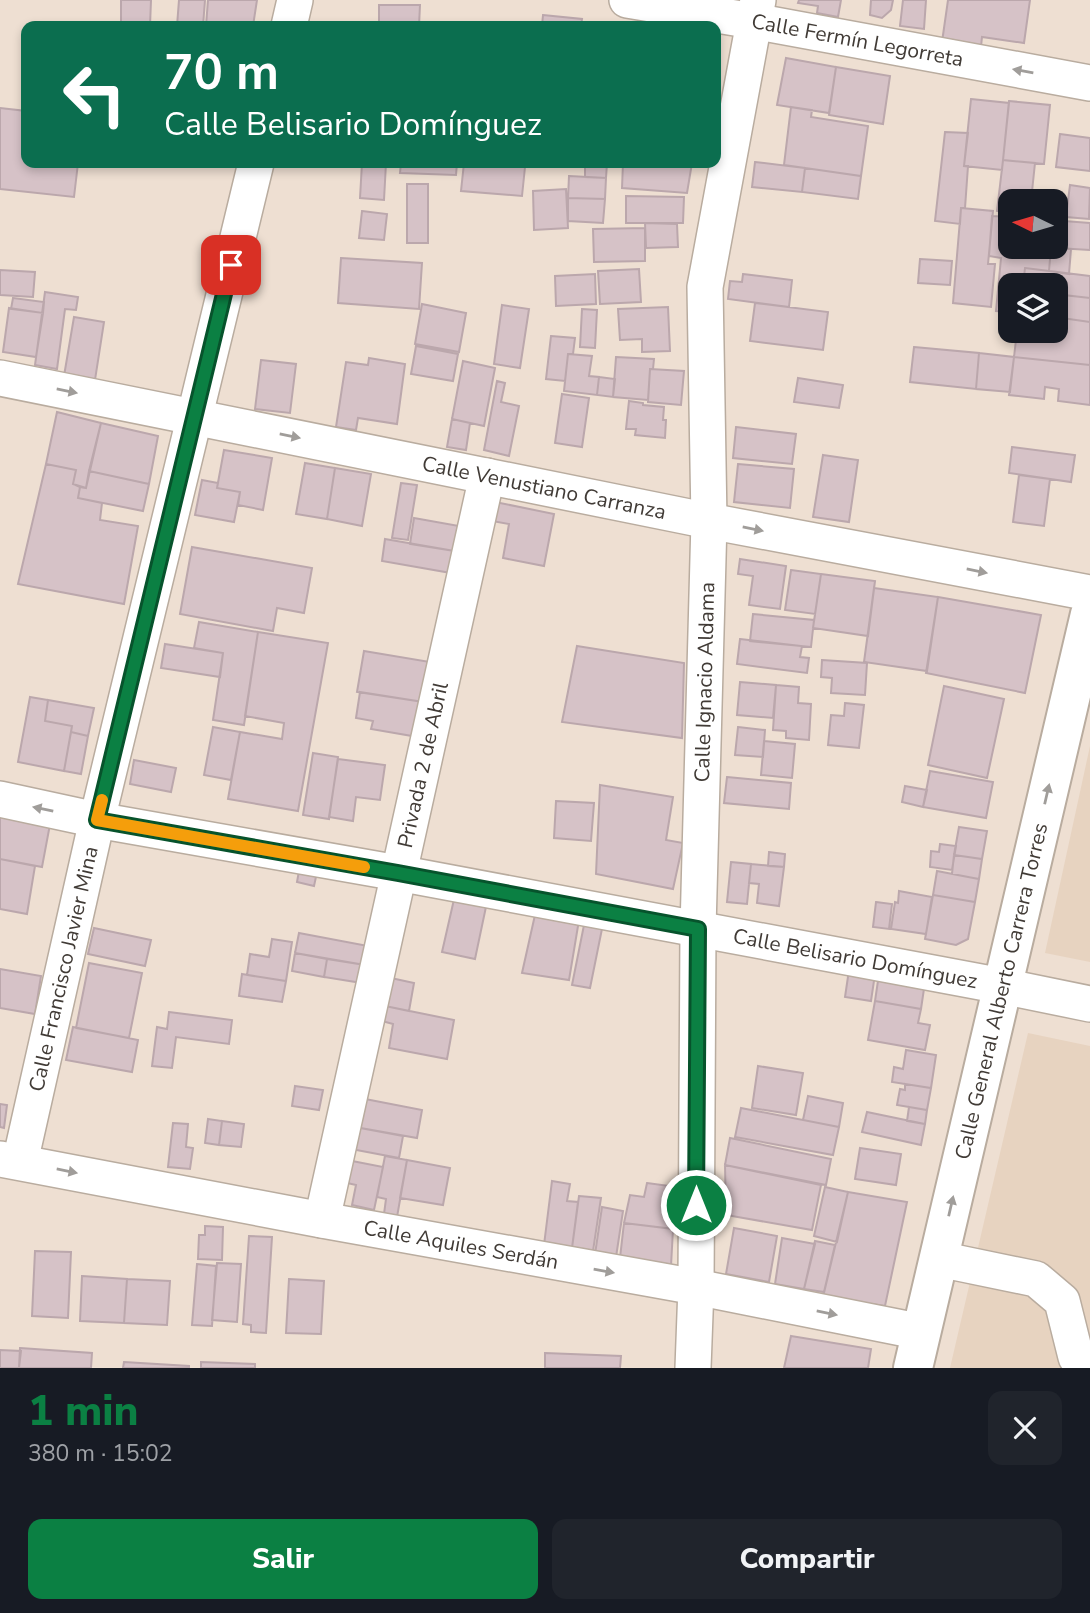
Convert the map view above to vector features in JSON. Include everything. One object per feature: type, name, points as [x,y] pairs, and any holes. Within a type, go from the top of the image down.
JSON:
[{"type":"main road","name":"Calle General Alberto Carrera Torres","points":[[917,1350],[1090,614]]},
{"type":"street","points":[[290,21],[295,0]]},
{"type":"street","name":"Calle Fermín Legorreta","points":[[627,0],[756,11],[1090,83]]},
{"type":"street","name":"Calle Ignacio Aldama","points":[[692,1368],[696,1287],[698,929],[709,521],[705,287],[756,11]]},
{"type":"street","name":"Calle Francisco Javier Mina","points":[[10,1161],[97,820],[255,168]]},
{"type":"street","name":"Calle Venustiano Carranza","points":[[0,378],[709,521],[1090,593]]},
{"type":"street","name":"Privada 2 de Abril","points":[[322,1220],[487,476]]},
{"type":"street","name":"Calle Belisario Domínguez","points":[[0,799],[97,820],[398,873],[1090,1004]]},
{"type":"street","name":"Calle Aquiles Serdán","points":[[10,1161],[696,1287],[917,1350]]},
{"type":"street","points":[[939,1259],[1036,1279],[1062,1301],[1077,1362]]},
{"type":"shaded area","points":[[1090,746],[1090,962],[1045,953]]},
{"type":"shaded area","points":[[1028,1033],[1090,1046],[1090,1368],[950,1368]]},
{"type":"building","points":[[121,0],[151,0],[150,21],[121,21]]},
{"type":"building","points":[[179,0],[205,0],[203,21],[177,21]]},
{"type":"building","points":[[208,0],[257,0],[254,21],[206,21]]},
{"type":"building","points":[[799,0],[841,0],[838,17],[817,13],[818,6],[798,3]]},
{"type":"building","points":[[871,0],[893,0],[891,10],[882,18],[870,15]]},
{"type":"building","points":[[903,0],[926,0],[924,29],[900,26]]},
{"type":"building","points":[[948,0],[1030,0],[1024,43],[982,37],[981,47],[942,42]]},
{"type":"building","points":[[379,5],[420,5],[419,21],[379,21]]},
{"type":"building","points":[[543,15],[582,19],[582,21],[542,21]]},
{"type":"building","points":[[786,58],[836,67],[829,113],[777,105]]},
{"type":"building","points":[[836,67],[890,76],[883,124],[829,115]]},
{"type":"building","points":[[971,99],[1009,103],[1002,170],[964,166]]},
{"type":"building","points":[[1009,101],[1050,105],[1044,164],[1003,160]]},
{"type":"building","points":[[791,107],[812,110],[811,117],[868,126],[861,176],[784,165]]},
{"type":"building","points":[[0,108],[21,110],[21,168],[77,168],[74,197],[0,189]]},
{"type":"building","points":[[945,132],[968,133],[964,166],[968,166],[965,208],[961,208],[960,224],[935,221]]},
{"type":"building","points":[[1060,134],[1090,138],[1090,171],[1056,167]]},
{"type":"building","points":[[1003,160],[1035,163],[1032,189],[1000,189]]},
{"type":"building","points":[[755,162],[805,168],[802,192],[752,187]]},
{"type":"building","points":[[362,168],[386,168],[384,200],[360,198]]},
{"type":"building","points":[[400,168],[457,168],[456,175],[400,173]]},
{"type":"building","points":[[463,168],[525,168],[522,196],[461,191]]},
{"type":"building","points":[[585,168],[607,168],[606,178],[585,177]]},
{"type":"building","points":[[623,168],[691,168],[687,193],[622,188]]},
{"type":"building","points":[[805,168],[861,176],[858,199],[802,192]]},
{"type":"building","points":[[569,176],[606,178],[605,199],[568,198]]},
{"type":"building","points":[[407,184],[428,184],[428,243],[407,243]]},
{"type":"building","points":[[1070,185],[1090,188],[1089,219],[1068,217]]},
{"type":"building","points":[[566,189],[568,228],[534,230],[533,191]]},
{"type":"building","points":[[626,196],[684,197],[683,223],[626,223]]},
{"type":"building","points":[[568,198],[605,199],[603,223],[568,221]]},
{"type":"building","points":[[961,208],[993,211],[988,264],[995,264],[991,307],[953,303]]},
{"type":"building","points":[[362,211],[387,214],[384,240],[359,238]]},
{"type":"building","points":[[992,216],[998,216],[998,258],[989,256]]},
{"type":"building","points":[[1068,221],[1090,223],[1090,250],[1068,249]]},
{"type":"building","points":[[645,223],[677,224],[678,247],[646,248]]},
{"type":"building","points":[[645,228],[645,261],[594,262],[593,229]]},
{"type":"building","points":[[1068,249],[1071,249],[1069,274],[1049,271],[1050,259],[1068,259]]},
{"type":"building","points":[[341,258],[422,263],[419,309],[338,303]]},
{"type":"building","points":[[920,259],[952,261],[950,285],[918,283]]},
{"type":"building","points":[[1001,259],[1050,259],[1049,271],[1025,268],[1024,273],[1000,273]]},
{"type":"building","points":[[1025,268],[1066,273],[1024,273]]},
{"type":"building","points":[[639,269],[641,302],[600,304],[598,271]]},
{"type":"building","points":[[0,270],[35,272],[33,297],[0,295]]},
{"type":"building","points":[[1068,273],[1090,276],[1090,298],[1068,295]]},
{"type":"building","points":[[595,274],[596,304],[556,306],[555,276]]},
{"type":"building","points":[[743,274],[792,280],[789,307],[728,299],[730,281],[742,282]]},
{"type":"building","points":[[45,292],[78,297],[76,310],[65,309],[57,369],[35,365]]},
{"type":"building","points":[[1068,295],[1090,298],[1090,322],[1068,319]]},
{"type":"building","points":[[13,298],[44,302],[43,313],[11,309]]},
{"type":"building","points":[[755,303],[828,312],[823,350],[750,341]]},
{"type":"building","points":[[422,304],[466,313],[459,352],[415,344]]},
{"type":"building","points":[[502,305],[529,309],[520,368],[494,364]]},
{"type":"building","points":[[668,307],[670,351],[642,352],[642,339],[620,340],[618,309]]},
{"type":"building","points":[[9,308],[43,313],[36,357],[3,352]]},
{"type":"building","points":[[582,309],[597,310],[595,348],[580,347]]},
{"type":"building","points":[[74,317],[104,322],[95,380],[64,376]]},
{"type":"building","points":[[1068,319],[1090,322],[1090,365],[1014,357],[1016,343],[1068,343]]},
{"type":"building","points":[[551,336],[575,338],[573,354],[568,354],[565,381],[546,379]]},
{"type":"building","points":[[416,346],[458,354],[453,381],[411,374]]},
{"type":"building","points":[[914,347],[979,353],[976,389],[910,382]]},
{"type":"building","points":[[979,353],[1014,357],[1010,392],[976,389]]},
{"type":"building","points":[[568,354],[592,356],[589,376],[599,377],[597,395],[564,391]]},
{"type":"building","points":[[616,357],[654,359],[653,369],[650,369],[648,400],[613,397]]},
{"type":"building","points":[[1014,357],[1090,365],[1090,405],[1058,401],[1059,389],[1045,387],[1044,399],[1009,395]]},
{"type":"building","points":[[369,358],[405,364],[397,424],[358,418],[356,430],[336,427],[346,362],[368,365]]},
{"type":"building","points":[[261,360],[296,364],[290,413],[255,409]]},
{"type":"building","points":[[463,361],[495,368],[484,426],[452,419]]},
{"type":"building","points":[[650,369],[684,371],[681,405],[648,402]]},
{"type":"building","points":[[599,377],[615,379],[613,397],[597,395]]},
{"type":"building","points":[[798,378],[843,385],[839,408],[794,402]]},
{"type":"building","points":[[497,381],[505,383],[501,402],[519,406],[509,456],[484,450]]},
{"type":"building","points":[[562,394],[589,398],[582,447],[555,443]]},
{"type":"building","points":[[629,401],[664,407],[665,438],[635,435],[636,429],[626,429]]},
{"type":"building","points":[[57,412],[101,423],[86,488],[73,484],[76,470],[46,464]]},
{"type":"building","points":[[452,419],[470,423],[466,450],[447,447]]},
{"type":"building","points":[[101,423],[158,436],[149,484],[89,471]]},
{"type":"building","points":[[736,427],[796,434],[792,464],[733,458]]},
{"type":"building","points":[[1012,447],[1075,455],[1071,482],[1009,473]]},
{"type":"building","points":[[224,450],[272,458],[263,510],[238,505],[240,492],[217,488]]},
{"type":"building","points":[[823,455],[858,460],[849,522],[813,517]]},
{"type":"building","points":[[305,463],[335,468],[327,519],[296,514]]},
{"type":"building","points":[[46,464],[76,470],[73,484],[80,487],[78,498],[102,503],[100,520],[138,526],[124,604],[18,584]]},
{"type":"building","points":[[738,464],[794,469],[790,508],[734,502]]},
{"type":"building","points":[[335,468],[371,474],[362,526],[327,519]]},
{"type":"building","points":[[89,471],[149,484],[143,511],[78,498],[80,487],[86,488]]},
{"type":"building","points":[[1019,475],[1050,479],[1044,526],[1013,522]]},
{"type":"building","points":[[202,480],[218,483],[217,488],[240,492],[234,522],[195,515]]},
{"type":"building","points":[[401,483],[417,485],[408,540],[392,538]]},
{"type":"building","points":[[495,502],[554,514],[544,566],[503,558],[509,524],[492,521]]},
{"type":"building","points":[[414,518],[459,526],[455,551],[410,544]]},
{"type":"building","points":[[385,539],[455,551],[451,573],[382,561]]},
{"type":"building","points":[[192,547],[312,568],[304,613],[277,608],[273,631],[180,614]]},
{"type":"building","points":[[740,559],[786,566],[780,609],[749,605],[753,576],[738,574]]},
{"type":"building","points":[[791,570],[821,574],[815,614],[785,610]]},
{"type":"building","points":[[821,574],[875,581],[868,636],[813,628]]},
{"type":"building","points":[[874,588],[938,597],[927,671],[864,662]]},
{"type":"building","points":[[938,597],[1041,615],[1025,693],[926,673]]},
{"type":"building","points":[[753,614],[814,620],[811,647],[750,641]]},
{"type":"building","points":[[199,622],[258,632],[244,725],[213,720],[223,653],[194,648]]},
{"type":"building","points":[[258,632],[328,643],[298,811],[228,799],[240,732],[282,739],[284,723],[245,716]]},
{"type":"building","points":[[740,639],[802,646],[800,657],[809,658],[807,673],[737,664]]},
{"type":"building","points":[[165,644],[223,653],[220,677],[161,668]]},
{"type":"building","points":[[577,646],[684,663],[682,738],[562,722]]},
{"type":"building","points":[[364,651],[430,662],[424,702],[357,692]]},
{"type":"building","points":[[822,660],[867,663],[865,695],[831,693],[832,678],[821,677]]},
{"type":"building","points":[[740,682],[776,685],[773,718],[737,715]]},
{"type":"building","points":[[776,685],[799,687],[798,703],[811,704],[809,740],[786,738],[786,731],[773,730]]},
{"type":"building","points":[[944,686],[1004,699],[987,778],[928,765]]},
{"type":"building","points":[[360,692],[424,702],[418,737],[371,729],[373,721],[356,718]]},
{"type":"building","points":[[30,697],[48,700],[45,721],[72,726],[64,771],[18,762]]},
{"type":"building","points":[[48,700],[94,708],[88,736],[71,732],[72,726],[45,721]]},
{"type":"building","points":[[845,703],[864,705],[859,748],[828,745],[831,715],[844,716]]},
{"type":"building","points":[[213,727],[240,732],[231,780],[204,775]]},
{"type":"building","points":[[738,727],[765,730],[763,757],[735,755]]},
{"type":"building","points":[[71,732],[88,736],[81,774],[64,771]]},
{"type":"building","points":[[764,741],[795,744],[792,778],[761,775]]},
{"type":"building","points":[[313,753],[338,757],[329,819],[303,815]]},
{"type":"building","points":[[338,759],[385,765],[380,800],[356,797],[353,821],[329,817]]},
{"type":"building","points":[[134,760],[176,768],[171,792],[130,784]]},
{"type":"building","points":[[930,771],[993,782],[986,818],[923,807]]},
{"type":"building","points":[[727,777],[791,783],[789,809],[724,803]]},
{"type":"building","points":[[600,785],[673,797],[666,840],[683,843],[673,889],[596,874]]},
{"type":"building","points":[[905,786],[927,790],[923,807],[902,802]]},
{"type":"building","points":[[556,801],[594,803],[591,841],[554,838]]},
{"type":"building","points":[[0,809],[51,819],[42,867],[0,859]]},
{"type":"building","points":[[959,827],[987,831],[982,859],[954,855]]},
{"type":"building","points":[[940,844],[956,846],[952,870],[930,867],[931,851],[939,852]]},
{"type":"building","points":[[769,852],[785,854],[784,867],[768,866]]},
{"type":"building","points":[[954,855],[982,859],[979,879],[952,874]]},
{"type":"building","points":[[0,859],[35,866],[27,914],[0,909]]},
{"type":"building","points":[[301,860],[319,863],[314,886],[297,882]]},
{"type":"building","points":[[731,862],[751,864],[747,904],[727,902]]},
{"type":"building","points":[[751,864],[784,867],[779,906],[757,903],[759,884],[749,883]]},
{"type":"building","points":[[937,871],[979,879],[975,902],[933,895]]},
{"type":"building","points":[[899,891],[932,897],[926,934],[891,929]]},
{"type":"building","points":[[455,895],[487,902],[475,959],[442,952]]},
{"type":"building","points":[[933,895],[975,902],[968,939],[956,945],[925,939]]},
{"type":"building","points":[[876,902],[892,904],[889,929],[873,927]]},
{"type":"building","points":[[537,906],[580,914],[569,980],[522,973]]},
{"type":"building","points":[[586,915],[604,919],[590,988],[572,985]]},
{"type":"building","points":[[94,928],[151,940],[145,966],[88,954]]},
{"type":"building","points":[[299,933],[368,946],[365,965],[295,953]]},
{"type":"building","points":[[272,939],[292,942],[286,981],[247,975],[250,954],[269,957]]},
{"type":"building","points":[[295,953],[327,959],[324,977],[292,971]]},
{"type":"building","points":[[327,959],[365,965],[362,983],[324,977]]},
{"type":"building","points":[[89,963],[142,973],[129,1038],[76,1028]]},
{"type":"building","points":[[0,969],[41,976],[35,1014],[0,1008]]},
{"type":"building","points":[[849,970],[875,974],[871,1001],[845,997]]},
{"type":"building","points":[[242,974],[286,981],[282,1002],[239,996]]},
{"type":"building","points":[[879,974],[925,982],[921,1009],[875,1001]]},
{"type":"building","points":[[391,978],[414,983],[409,1011],[385,1006]]},
{"type":"building","points":[[875,1001],[921,1009],[918,1023],[930,1025],[925,1050],[868,1040]]},
{"type":"building","points":[[385,1006],[454,1020],[447,1059],[389,1048],[393,1024],[382,1021]]},
{"type":"building","points":[[169,1012],[232,1020],[229,1044],[176,1037],[172,1068],[152,1066],[157,1027],[167,1029]]},
{"type":"building","points":[[73,1027],[138,1040],[132,1072],[66,1060]]},
{"type":"building","points":[[906,1050],[936,1055],[931,1088],[892,1082],[894,1067],[903,1069]]},
{"type":"building","points":[[758,1066],[803,1073],[796,1115],[752,1108]]},
{"type":"building","points":[[905,1084],[931,1088],[927,1110],[897,1105],[900,1089],[905,1090]]},
{"type":"building","points":[[295,1086],[323,1090],[319,1110],[292,1106]]},
{"type":"building","points":[[808,1096],[843,1103],[839,1127],[803,1120]]},
{"type":"building","points":[[360,1098],[422,1110],[417,1138],[355,1127]]},
{"type":"building","points":[[0,1104],[7,1105],[4,1128],[0,1127]]},
{"type":"building","points":[[909,1107],[927,1110],[925,1124],[907,1121]]},
{"type":"building","points":[[741,1108],[839,1127],[833,1155],[735,1137]]},
{"type":"building","points":[[867,1112],[925,1124],[921,1145],[862,1132]]},
{"type":"building","points":[[208,1119],[222,1121],[219,1145],[205,1143]]},
{"type":"building","points":[[222,1121],[244,1124],[241,1147],[219,1145]]},
{"type":"building","points":[[173,1123],[188,1124],[186,1147],[193,1148],[190,1169],[168,1167]]},
{"type":"building","points":[[355,1127],[403,1136],[399,1158],[351,1149]]},
{"type":"building","points":[[730,1138],[831,1159],[826,1185],[725,1165]]},
{"type":"building","points":[[860,1148],[901,1154],[896,1185],[855,1179]]},
{"type":"building","points":[[385,1156],[407,1160],[397,1217],[384,1214],[386,1199],[377,1197]]},
{"type":"building","points":[[347,1160],[383,1167],[374,1210],[352,1205],[356,1185],[343,1182]]},
{"type":"building","points":[[407,1160],[450,1168],[443,1205],[400,1198]]},
{"type":"building","points":[[725,1165],[821,1185],[812,1230],[726,1215]]},
{"type":"building","points":[[552,1181],[570,1184],[567,1201],[578,1202],[572,1248],[544,1245]]},
{"type":"building","points":[[647,1183],[677,1187],[673,1229],[624,1223],[630,1195],[644,1197]]},
{"type":"building","points":[[825,1187],[848,1192],[837,1242],[814,1236]]},
{"type":"building","points":[[848,1192],[907,1202],[885,1306],[823,1297]]},
{"type":"building","points":[[579,1196],[601,1198],[593,1251],[572,1248]]},
{"type":"building","points":[[602,1207],[623,1211],[616,1257],[595,1254]]},
{"type":"building","points":[[624,1223],[673,1229],[671,1266],[620,1258]]},
{"type":"building","points":[[205,1226],[223,1227],[222,1260],[198,1259],[199,1235],[205,1235]]},
{"type":"building","points":[[734,1228],[777,1236],[769,1282],[726,1274]]},
{"type":"building","points":[[249,1236],[272,1237],[266,1333],[251,1332],[251,1325],[243,1324]]},
{"type":"building","points":[[782,1238],[815,1244],[804,1289],[775,1284]]},
{"type":"building","points":[[815,1241],[835,1245],[824,1292],[804,1289]]},
{"type":"building","points":[[35,1251],[71,1252],[68,1318],[32,1316]]},
{"type":"building","points":[[217,1263],[241,1264],[237,1322],[212,1320]]},
{"type":"building","points":[[197,1264],[216,1266],[212,1326],[192,1325]]},
{"type":"building","points":[[82,1276],[127,1279],[124,1323],[80,1321]]},
{"type":"building","points":[[127,1279],[170,1281],[167,1325],[124,1323]]},
{"type":"building","points":[[289,1279],[324,1281],[321,1334],[286,1333]]},
{"type":"building","points":[[791,1336],[871,1349],[868,1368],[784,1368]]},
{"type":"building","points":[[20,1348],[92,1353],[91,1368],[19,1368]]},
{"type":"building","points":[[0,1350],[21,1351],[19,1368],[0,1368]]},
{"type":"building","points":[[545,1353],[621,1356],[620,1368],[545,1368]]},
{"type":"building","points":[[124,1362],[189,1366],[189,1368],[123,1368]]},
{"type":"building","points":[[201,1362],[255,1364],[255,1368],[201,1368]]},
{"type":"slow traffic","points":[[102,800],[97,820],[364,867]]},
{"type":"route","points":[[231,265],[97,820],[698,929],[696,1205]]}]
